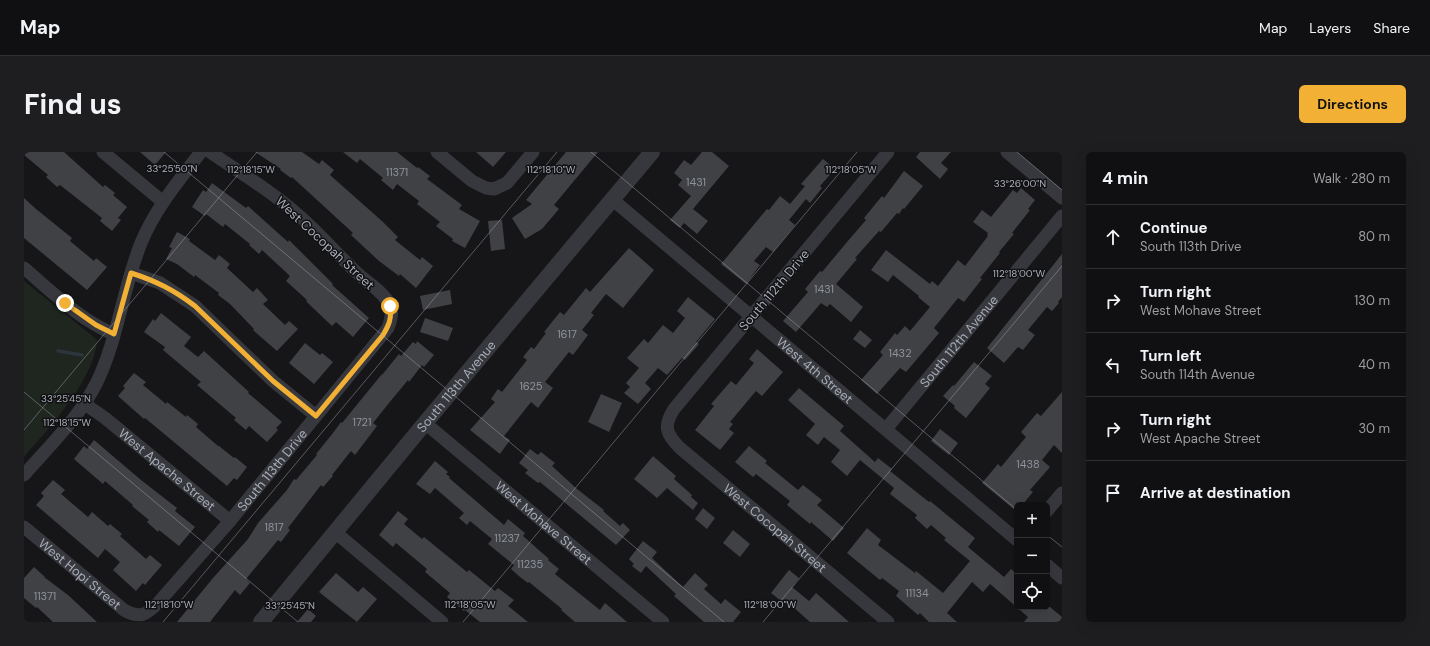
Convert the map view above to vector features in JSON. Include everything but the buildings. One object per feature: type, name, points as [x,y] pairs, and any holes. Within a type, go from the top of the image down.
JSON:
[{"type":"street","points":[[103,152],[163,202]]},
{"type":"street","points":[[24,475],[61,434],[85,404],[103,369],[131,273],[146,232],[163,202],[201,152]]},
{"type":"street","name":"West Cocopah Street","points":[[210,152],[276,196],[301,218],[349,266],[387,300],[392,314]]},
{"type":"street","points":[[437,152],[472,181],[486,188],[494,189],[507,183],[533,152]]},
{"type":"street","name":"South 113th Avenue","points":[[261,622],[652,152]]},
{"type":"street","name":"South 112th Drive","points":[[667,430],[668,420],[674,409],[888,152]]},
{"type":"street","points":[[1007,152],[1062,198]]},
{"type":"street","name":"West 4th Street","points":[[613,200],[1015,538]]},
{"type":"street","name":"South 112th Avenue","points":[[886,430],[1062,216]]},
{"type":"street","points":[[24,268],[81,315],[114,334]]},
{"type":"street","points":[[131,273],[160,283],[184,297],[273,381],[316,416]]},
{"type":"street","name":"South 113th Drive","points":[[139,616],[147,613],[158,603],[230,520],[383,335],[392,314]]},
{"type":"street","name":"West Apache Street","points":[[85,404],[105,418],[230,520]]},
{"type":"street","name":"West Mohave Street","points":[[425,423],[663,622]]},
{"type":"street","name":"West Cocopah Street","points":[[667,430],[670,437],[680,448],[888,622]]},
{"type":"street","points":[[1050,507],[1062,493]]},
{"type":"street","name":"West Hopi Street","points":[[24,526],[118,606],[131,614],[139,616]]},
{"type":"street","points":[[335,532],[442,622]]},
{"type":"street","points":[[1050,568],[1062,578]]},
{"type":"shaded area","points":[[24,281],[97,341],[94,356],[88,372],[69,403],[24,457]]},
{"type":"waterway","points":[[58,351],[82,355]]},
{"type":"route","points":[[65,303],[96,325],[114,334],[131,273],[160,283],[184,297],[195,306],[273,381],[316,416],[388,328],[392,314],[390,306]]}]
